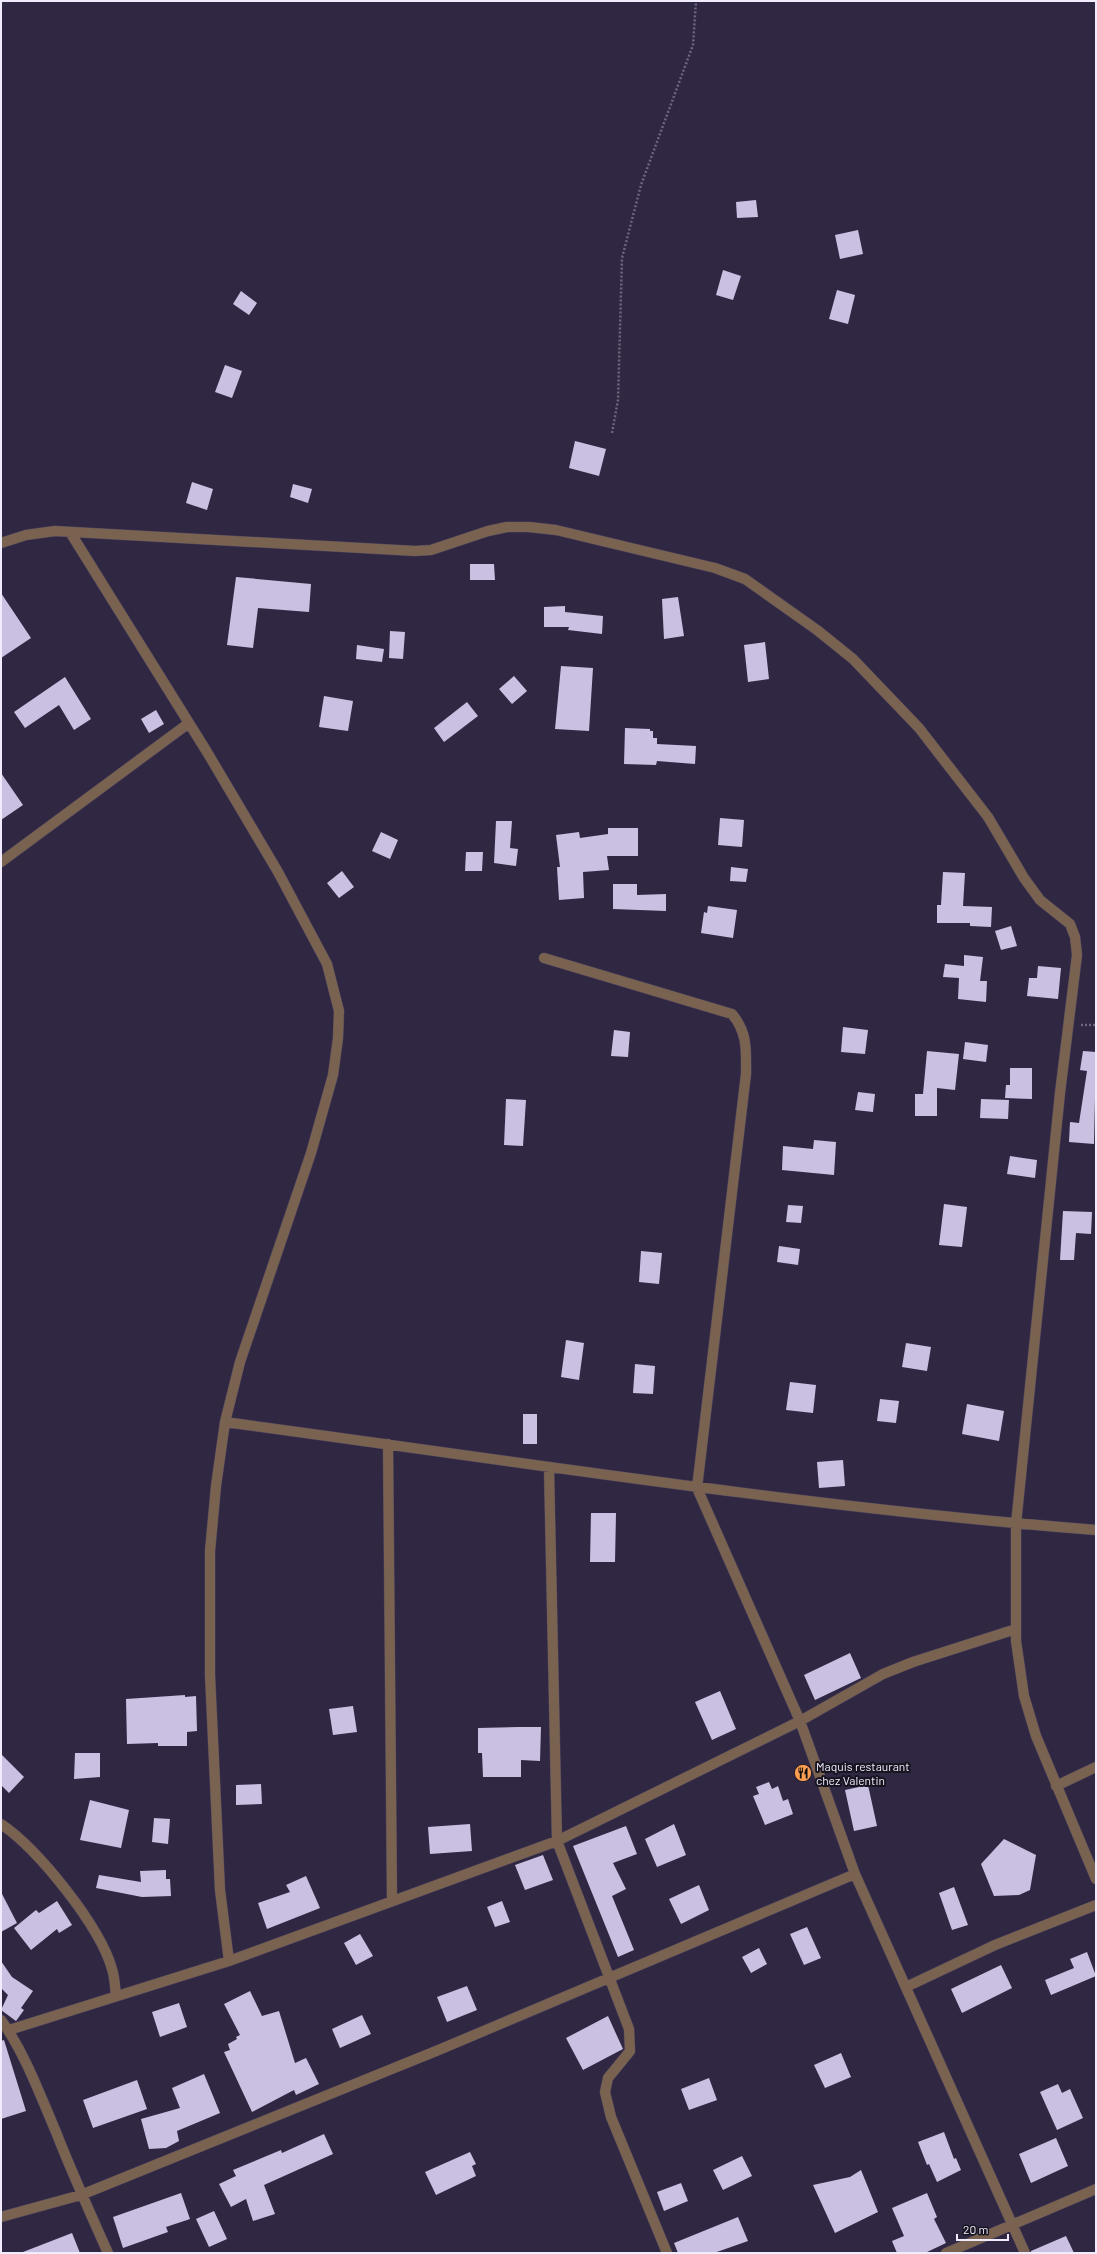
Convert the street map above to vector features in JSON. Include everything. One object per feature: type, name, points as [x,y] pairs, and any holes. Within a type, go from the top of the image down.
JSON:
[{"type":"street","points":[[1,543],[26,534],[55,531],[414,551],[431,550],[488,530],[507,527],[556,530],[715,568],[745,579],[817,630],[853,660],[894,700],[919,728],[988,817],[1040,900],[1070,924],[1076,943],[1077,955],[1060,1093],[1016,1524],[1016,1629],[1018,1660],[1024,1696],[1036,1736],[1096,1879]]},
{"type":"street","points":[[70,532],[189,723],[278,872],[327,964],[339,1011],[338,1038],[333,1075],[311,1153],[240,1362],[225,1422],[210,1552],[210,1675],[220,1890],[229,1961]]},
{"type":"street","points":[[1,862],[189,723]]},
{"type":"street","points":[[544,958],[732,1014],[742,1025],[746,1047],[745,1082],[696,1488],[800,1722],[855,1874],[1025,2253]]},
{"type":"street","points":[[225,1422],[696,1488],[1016,1524],[1096,1530]]},
{"type":"street","points":[[388,1444],[392,1901]]},
{"type":"street","points":[[549,1468],[557,1841],[629,2029],[631,2043],[630,2051],[608,2078],[605,2092],[611,2117],[667,2253]]},
{"type":"street","points":[[9,2030],[229,1961],[557,1841],[800,1722],[883,1674],[913,1662],[1016,1629]]},
{"type":"street","points":[[1056,1786],[1096,1767]]},
{"type":"street","points":[[1,1824],[18,1835],[39,1856],[85,1918],[101,1943],[112,1970],[116,1996]]},
{"type":"street","points":[[1,2217],[81,2195],[610,1978],[855,1874]]},
{"type":"street","points":[[906,1987],[995,1945],[1096,1905]]},
{"type":"street","points":[[1,2020],[9,2030],[41,2096],[81,2195],[108,2253]]},
{"type":"street","points":[[946,2253],[1012,2223],[1096,2189]]},
{"type":"path","points":[[612,433],[618,400],[622,258],[641,185],[693,45],[696,1]]},
{"type":"building","points":[[756,200],[758,217],[737,218],[736,202]]},
{"type":"building","points":[[858,230],[863,254],[840,259],[835,235]]},
{"type":"building","points":[[723,270],[741,276],[733,300],[716,295]]},
{"type":"building","points":[[837,290],[855,295],[848,324],[829,319]]},
{"type":"building","points":[[241,291],[257,303],[249,315],[233,304]]},
{"type":"building","points":[[225,365],[242,371],[232,398],[215,392]]},
{"type":"building","points":[[575,441],[606,449],[599,476],[569,468]]},
{"type":"building","points":[[192,482],[213,489],[207,510],[186,503]]},
{"type":"building","points":[[293,484],[312,489],[308,503],[290,497]]},
{"type":"building","points":[[470,564],[494,564],[495,580],[470,580]]},
{"type":"building","points":[[236,577],[311,584],[309,612],[258,608],[253,648],[227,645]]},
{"type":"building","points":[[1,593],[31,638],[1,658]]},
{"type":"building","points":[[678,597],[684,636],[664,639],[662,599]]},
{"type":"building","points":[[565,606],[565,612],[603,616],[602,634],[568,630],[569,627],[544,627],[544,607]]},
{"type":"building","points":[[390,631],[405,632],[403,659],[389,658]]},
{"type":"building","points":[[765,642],[769,679],[748,682],[744,645]]},
{"type":"building","points":[[357,645],[384,649],[382,662],[356,659]]},
{"type":"building","points":[[561,666],[593,668],[589,731],[555,729]]},
{"type":"building","points":[[514,676],[527,691],[512,704],[499,689]]},
{"type":"building","points":[[65,677],[91,719],[74,730],[59,705],[25,728],[14,712]]},
{"type":"building","points":[[324,696],[353,701],[348,731],[319,727]]},
{"type":"building","points":[[467,702],[478,716],[444,742],[434,728]]},
{"type":"building","points":[[156,710],[164,724],[149,733],[141,719]]},
{"type":"building","points":[[625,728],[650,729],[650,731],[653,731],[653,738],[657,738],[657,744],[696,746],[695,764],[657,761],[656,765],[624,764]]},
{"type":"building","points":[[1,773],[23,805],[1,820]]},
{"type":"building","points":[[720,818],[744,820],[742,847],[718,845]]},
{"type":"building","points":[[496,821],[512,821],[510,848],[518,849],[516,866],[494,863]]},
{"type":"building","points":[[608,828],[638,828],[638,856],[607,856],[609,870],[583,872],[584,898],[559,900],[557,867],[560,867],[556,835],[579,832],[580,838],[608,834]]},
{"type":"building","points":[[381,832],[398,840],[390,859],[372,851]]},
{"type":"building","points":[[466,852],[483,852],[482,871],[465,871]]},
{"type":"building","points":[[731,867],[748,869],[746,882],[730,881]]},
{"type":"building","points":[[342,871],[354,887],[339,898],[327,883]]},
{"type":"building","points":[[943,872],[965,873],[963,906],[992,907],[991,927],[970,926],[970,923],[937,923],[937,905],[941,905]]},
{"type":"building","points":[[613,884],[637,884],[637,895],[666,894],[666,911],[613,909]]},
{"type":"building","points":[[708,906],[737,910],[733,938],[701,933],[704,912],[707,913]]},
{"type":"building","points":[[1011,926],[1017,946],[1001,950],[995,931]]},
{"type":"building","points":[[964,955],[983,957],[980,981],[987,981],[986,1002],[958,999],[959,978],[943,977],[945,964],[964,966]]},
{"type":"building","points":[[1038,966],[1061,968],[1058,999],[1027,996],[1029,978],[1037,978]]},
{"type":"building","points":[[843,1027],[868,1030],[865,1054],[841,1052]]},
{"type":"building","points":[[614,1030],[630,1032],[628,1057],[611,1056]]},
{"type":"building","points":[[965,1042],[988,1045],[986,1062],[963,1059]]},
{"type":"building","points":[[927,1051],[959,1054],[955,1090],[937,1088],[937,1116],[915,1116],[915,1094],[923,1094]]},
{"type":"building","points":[[1083,1051],[1096,1052],[1094,1144],[1069,1142],[1070,1122],[1079,1123],[1087,1071],[1080,1070]]},
{"type":"building","points":[[1010,1068],[1032,1068],[1032,1099],[1005,1098],[1006,1085],[1010,1085]]},
{"type":"building","points":[[858,1092],[875,1094],[873,1112],[855,1110]]},
{"type":"building","points":[[506,1099],[526,1100],[523,1146],[504,1145]]},
{"type":"building","points":[[981,1099],[1009,1100],[1008,1119],[980,1118]]},
{"type":"building","points":[[814,1140],[836,1142],[834,1175],[782,1170],[783,1146],[813,1149]]},
{"type":"building","points":[[1010,1156],[1037,1160],[1035,1178],[1007,1174]]},
{"type":"building","points":[[944,1204],[967,1207],[962,1247],[939,1245]]},
{"type":"building","points":[[788,1205],[803,1206],[801,1223],[786,1222]]},
{"type":"building","points":[[1063,1211],[1092,1212],[1091,1234],[1076,1233],[1074,1260],[1060,1260]]},
{"type":"building","points":[[779,1246],[800,1249],[798,1265],[777,1262]]},
{"type":"building","points":[[641,1251],[662,1253],[659,1284],[639,1282]]},
{"type":"building","points":[[566,1340],[584,1343],[579,1380],[561,1377]]},
{"type":"building","points":[[906,1343],[931,1347],[927,1371],[902,1367]]},
{"type":"building","points":[[635,1364],[655,1366],[653,1394],[633,1393]]},
{"type":"building","points":[[790,1382],[816,1385],[813,1413],[786,1410]]},
{"type":"building","points":[[880,1399],[899,1401],[896,1423],[877,1421]]},
{"type":"building","points":[[967,1404],[1004,1411],[999,1441],[962,1434]]},
{"type":"building","points":[[523,1414],[537,1414],[537,1444],[523,1444]]},
{"type":"building","points":[[843,1460],[845,1486],[819,1488],[817,1462]]},
{"type":"building","points":[[591,1513],[616,1513],[615,1562],[590,1562]]},
{"type":"building","points":[[850,1653],[861,1678],[815,1700],[804,1675]]},
{"type":"building","points":[[720,1691],[736,1729],[712,1740],[695,1702]]},
{"type":"building","points":[[185,1695],[185,1697],[196,1696],[197,1731],[187,1732],[187,1746],[158,1746],[158,1743],[127,1744],[126,1699]]},
{"type":"building","points":[[353,1706],[357,1732],[333,1735],[329,1709]]},
{"type":"building","points":[[541,1727],[540,1761],[521,1760],[521,1777],[483,1777],[482,1753],[478,1753],[478,1728]]},
{"type":"building","points":[[75,1753],[100,1753],[100,1777],[74,1779]]},
{"type":"building","points":[[1,1754],[24,1777],[9,1793],[1,1785]]},
{"type":"building","points":[[769,1782],[772,1789],[778,1786],[783,1801],[788,1799],[793,1814],[765,1825],[753,1796],[759,1794],[756,1787]]},
{"type":"building","points":[[261,1784],[262,1804],[236,1805],[236,1785]]},
{"type":"building","points":[[868,1785],[877,1826],[854,1831],[845,1790]]},
{"type":"building","points":[[90,1800],[129,1810],[121,1848],[80,1840]]},
{"type":"building","points":[[154,1818],[170,1819],[168,1844],[152,1842]]},
{"type":"building","points":[[470,1824],[472,1851],[430,1854],[428,1827]]},
{"type":"building","points":[[674,1824],[686,1855],[657,1867],[645,1839]]},
{"type":"building","points":[[626,1826],[637,1854],[613,1863],[626,1889],[612,1896],[634,1950],[618,1957],[573,1846]]},
{"type":"building","points":[[1004,1839],[1036,1855],[1030,1890],[1019,1895],[994,1896],[981,1864]]},
{"type":"building","points":[[543,1855],[553,1880],[525,1890],[515,1865]]},
{"type":"building","points":[[166,1870],[166,1879],[170,1879],[171,1896],[142,1897],[96,1888],[99,1875],[141,1882],[140,1871]]},
{"type":"building","points":[[306,1876],[320,1908],[267,1929],[258,1903],[290,1892],[286,1885]]},
{"type":"building","points":[[699,1885],[709,1910],[681,1924],[669,1899]]},
{"type":"building","points":[[954,1887],[968,1925],[952,1930],[939,1893]]},
{"type":"building","points":[[1,1892],[17,1923],[1,1932]]},
{"type":"building","points":[[57,1901],[72,1925],[59,1933],[57,1929],[31,1950],[14,1928],[36,1910],[39,1913]]},
{"type":"building","points":[[502,1901],[510,1922],[495,1927],[487,1907]]},
{"type":"building","points":[[807,1927],[821,1958],[804,1965],[790,1934]]},
{"type":"building","points":[[360,1934],[373,1956],[356,1965],[344,1943]]},
{"type":"building","points":[[759,1948],[767,1964],[751,1973],[742,1957]]},
{"type":"building","points":[[1087,1952],[1096,1976],[1051,1995],[1045,1980],[1074,1968],[1070,1959]]},
{"type":"building","points":[[1,1961],[12,1977],[33,1991],[21,2008],[24,2010],[16,2021],[1,2010],[8,1995],[1,1988]]},
{"type":"building","points":[[1001,1965],[1012,1988],[962,2013],[951,1989]]},
{"type":"building","points":[[467,1986],[477,2010],[447,2022],[437,1997]]},
{"type":"building","points":[[250,1991],[262,2016],[279,2011],[295,2063],[306,2058],[319,2084],[296,2095],[294,2090],[252,2112],[224,2052],[230,2050],[228,2044],[237,2039],[236,2037],[240,2035],[224,2004]]},
{"type":"building","points":[[179,2003],[187,2027],[160,2037],[152,2012]]},
{"type":"building","points":[[362,2015],[371,2034],[340,2048],[332,2029]]},
{"type":"building","points":[[608,2016],[623,2049],[583,2070],[566,2038]]},
{"type":"building","points":[[4,2040],[26,2111],[1,2119],[1,2041]]},
{"type":"building","points":[[841,2053],[851,2077],[825,2088],[814,2065]]},
{"type":"building","points":[[204,2074],[220,2113],[177,2131],[179,2141],[166,2148],[149,2149],[141,2119],[180,2108],[172,2088]]},
{"type":"building","points":[[709,2078],[717,2100],[689,2110],[681,2089]]},
{"type":"building","points":[[137,2080],[147,2109],[93,2128],[83,2100]]},
{"type":"building","points":[[1058,2084],[1062,2093],[1070,2089],[1083,2118],[1057,2130],[1040,2092]]},
{"type":"building","points":[[944,2132],[954,2159],[956,2158],[961,2170],[937,2182],[929,2164],[927,2165],[918,2142]]},
{"type":"building","points":[[324,2134],[333,2154],[264,2185],[275,2214],[253,2221],[246,2199],[231,2207],[219,2184],[236,2176],[233,2170],[281,2150],[282,2153]]},
{"type":"building","points":[[1056,2138],[1068,2166],[1031,2183],[1019,2154]]},
{"type":"building","points":[[470,2152],[476,2164],[472,2166],[476,2176],[436,2195],[425,2172]]},
{"type":"building","points":[[742,2156],[752,2176],[723,2190],[713,2170]]},
{"type":"building","points":[[861,2170],[878,2212],[835,2233],[813,2185],[850,2177]]},
{"type":"building","points":[[681,2183],[688,2201],[664,2211],[657,2192]]},
{"type":"building","points":[[181,2193],[190,2219],[166,2227],[168,2232],[123,2248],[113,2217]]},
{"type":"building","points":[[927,2193],[937,2217],[934,2219],[946,2243],[925,2253],[897,2253],[892,2241],[904,2236],[892,2208]]},
{"type":"building","points":[[214,2211],[227,2239],[209,2247],[196,2219]]},
{"type":"building","points":[[738,2217],[748,2241],[714,2253],[678,2253],[674,2243]]},
{"type":"building","points":[[72,2233],[80,2253],[23,2253],[23,2252]]},
{"type":"building","points":[[1066,2236],[1074,2253],[1031,2253],[1031,2251]]},
{"type":"place","name":"Maquis restaurant chez Valentin","points":[[803,1773]]}]
